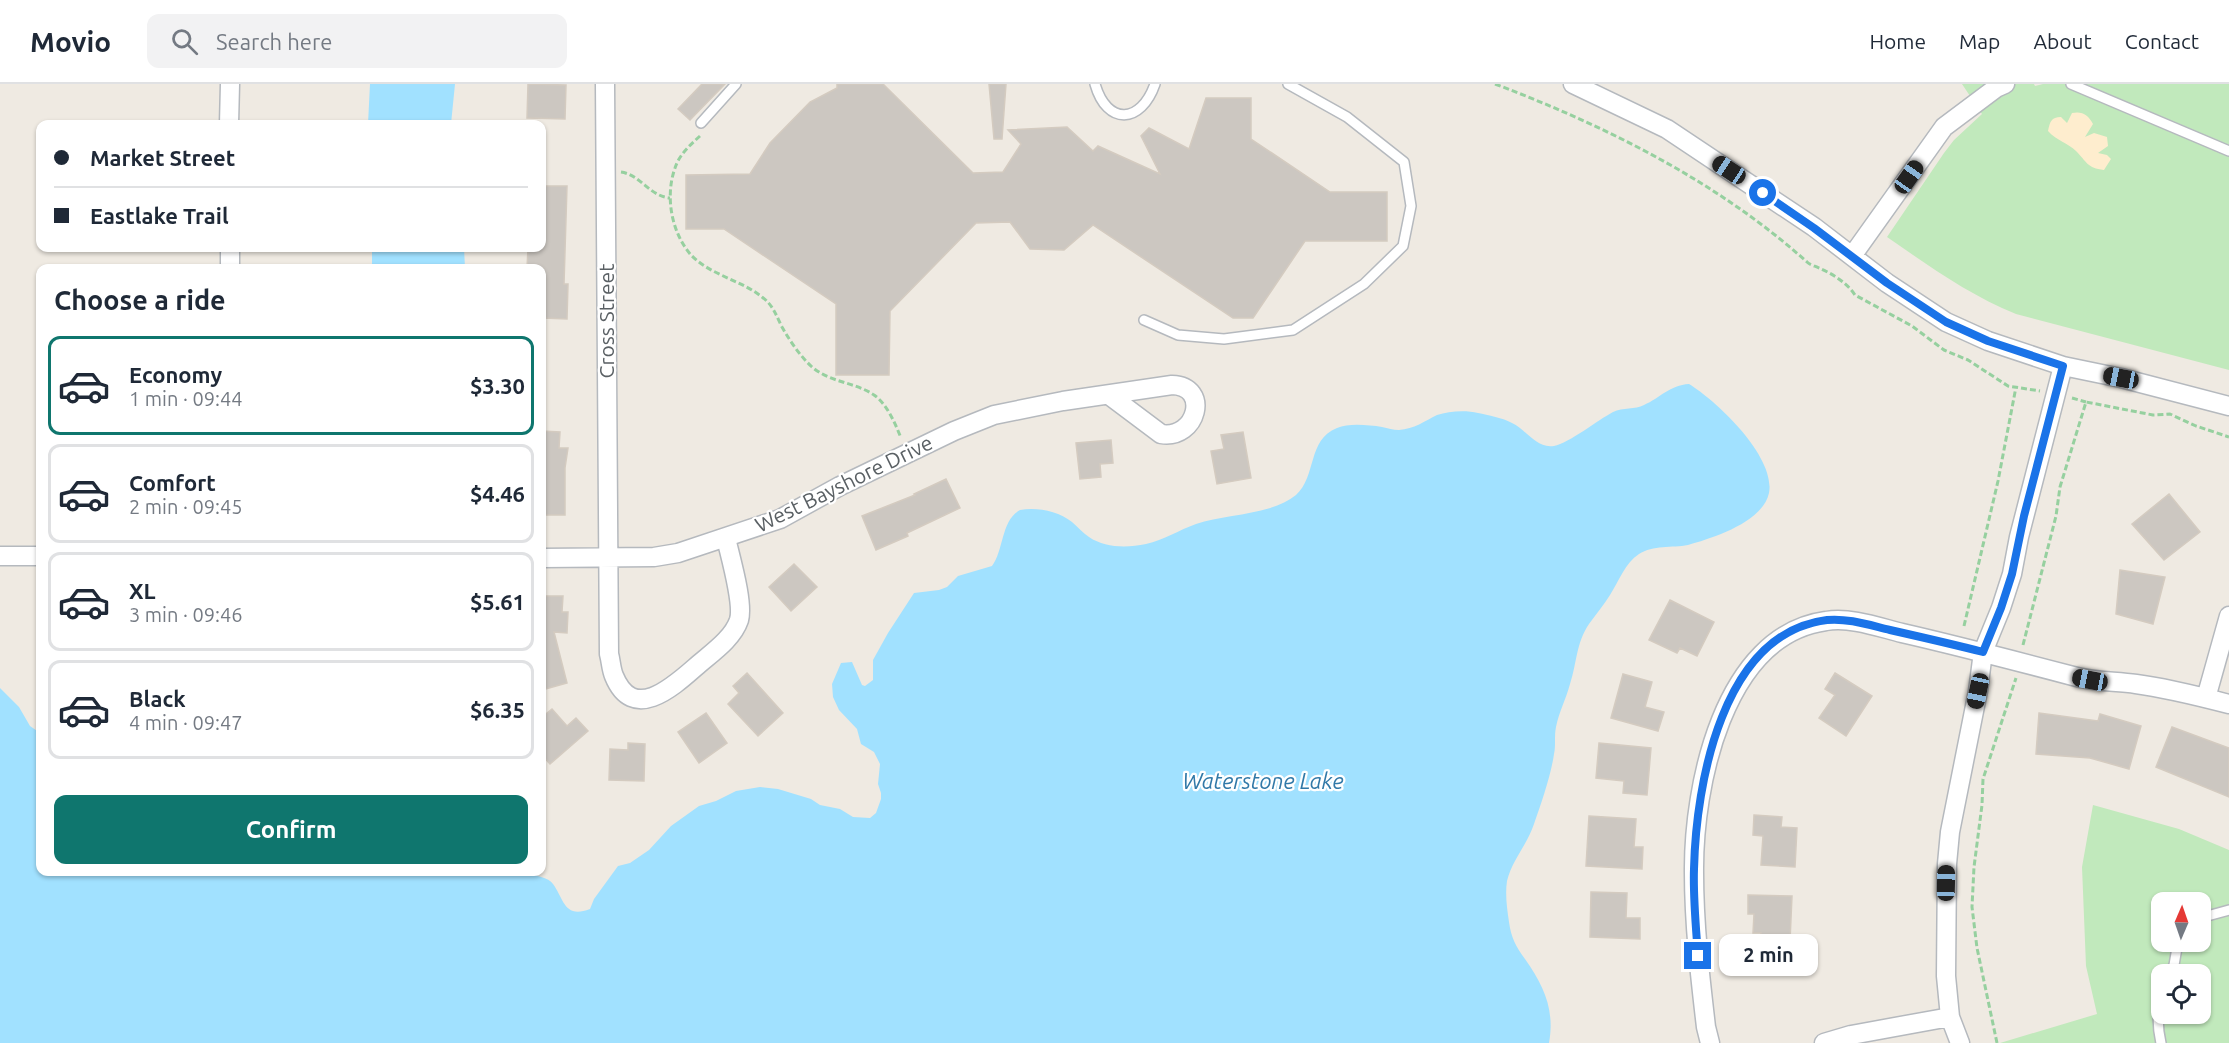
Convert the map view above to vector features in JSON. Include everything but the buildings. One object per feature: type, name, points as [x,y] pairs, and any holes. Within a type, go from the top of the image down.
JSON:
[{"type":"street","points":[[230,84],[230,120]]},
{"type":"street","name":"Cross Street","points":[[605,84],[609,654],[614,677],[626,694],[641,699],[662,695],[733,632],[740,618],[738,589],[726,538]]},
{"type":"street","points":[[1573,84],[1667,129],[1814,228],[1946,322],[1988,341],[2063,366],[2121,378],[2229,406]]},
{"type":"street","points":[[1852,256],[1944,127],[1996,88],[2005,84]]},
{"type":"street","points":[[1960,1043],[1950,1017],[1946,967],[1947,864],[1956,792],[1978,691],[1983,652],[2012,574],[2024,514],[2063,366]]},
{"type":"street","name":"West Bayshore Drive","points":[[546,558],[607,559],[654,557],[678,553],[780,519],[840,486],[954,431],[994,415],[1063,401],[1109,395]]},
{"type":"street","points":[[0,556],[36,556]]},
{"type":"street","points":[[2206,698],[2229,616]]},
{"type":"street","points":[[1710,1043],[1706,1027],[1695,914],[1695,837],[1701,797],[1717,729],[1727,702],[1758,658],[1792,629],[1826,620],[1851,621],[2076,677],[2134,684],[2229,704]]},
{"type":"street","points":[[1824,1043],[1851,1035],[1950,1017]]},
{"type":"lane","points":[[701,123],[736,84]]},
{"type":"lane","points":[[1095,84],[1099,99],[1114,113],[1126,115],[1137,111],[1144,105],[1155,84]]},
{"type":"lane","points":[[1144,320],[1178,335],[1224,339],[1293,330],[1364,284],[1403,246],[1411,206],[1404,162],[1347,117],[1288,84]]},
{"type":"lane","points":[[2071,84],[2229,151]]},
{"type":"lane","points":[[2211,915],[2229,910]]},
{"type":"lane","points":[[2158,1024],[2161,1043]]},
{"type":"path","points":[[1495,84],[1571,114],[1665,162],[1745,214],[1801,254],[1808,263],[1821,268],[1849,286],[1855,295],[1912,326],[1944,350],[1968,360],[2008,386],[2031,389]]},
{"type":"path","points":[[701,123],[702,134],[687,147],[675,168],[670,198],[673,219],[691,254],[706,266],[761,296],[773,307],[791,341],[811,366],[826,378],[875,396],[891,415],[907,454]]},
{"type":"path","points":[[606,172],[633,174],[661,197],[670,198]]},
{"type":"path","points":[[1964,626],[1998,481],[2016,387]]},
{"type":"green space","points":[[1962,84],[2034,84],[2035,86],[2043,84],[2229,84],[2229,370],[2016,314],[1966,289],[1887,237],[1954,140],[1982,114]]},
{"type":"green space","points":[[2093,805],[2179,829],[2229,850],[2229,1043],[2000,1043],[2097,1014],[2086,966],[2082,867]]},
{"type":"sand","points":[[2072,113],[2085,114],[2093,124],[2085,137],[2094,133],[2107,137],[2108,146],[2098,153],[2107,155],[2111,159],[2104,170],[2088,164],[2073,148],[2048,131],[2053,119],[2061,117],[2067,123]]},
{"type":"water","points":[[370,84],[455,84],[451,120],[368,120]]},
{"type":"water","points":[[372,252],[464,252],[465,264],[372,264]]},
{"type":"water","name":"Waterstone Lake","points":[[1689,384],[1701,392],[1742,431],[1763,463],[1769,479],[1769,493],[1765,503],[1757,512],[1736,527],[1688,545],[1650,549],[1639,554],[1626,567],[1582,638],[1557,721],[1554,754],[1546,789],[1531,832],[1512,866],[1506,886],[1513,937],[1543,989],[1549,1009],[1549,1043],[0,1043],[0,688],[19,707],[30,726],[36,730],[36,876],[539,876],[551,882],[566,906],[575,911],[581,911],[590,909],[594,899],[618,866],[630,863],[649,850],[671,826],[699,806],[736,791],[760,787],[778,789],[811,799],[820,805],[840,809],[853,817],[870,818],[876,813],[881,799],[878,784],[880,764],[874,752],[861,744],[857,729],[839,710],[833,697],[832,684],[841,663],[852,662],[862,685],[865,686],[873,680],[873,660],[914,593],[939,590],[947,587],[958,576],[992,566],[1009,521],[1020,510],[1040,510],[1060,515],[1095,541],[1109,545],[1146,544],[1196,524],[1262,510],[1286,502],[1303,487],[1321,441],[1327,434],[1342,426],[1365,425],[1399,430],[1437,415],[1468,411],[1508,421],[1542,445],[1554,446],[1575,436],[1613,412],[1640,407],[1682,385]]},
{"type":"route","points":[[1698,956],[1695,914],[1695,837],[1710,755],[1727,702],[1758,658],[1776,641],[1792,629],[1826,620],[1851,621],[1983,652],[2012,574],[2049,412],[2063,366],[1988,341],[1946,322],[1887,283],[1763,193]]}]
